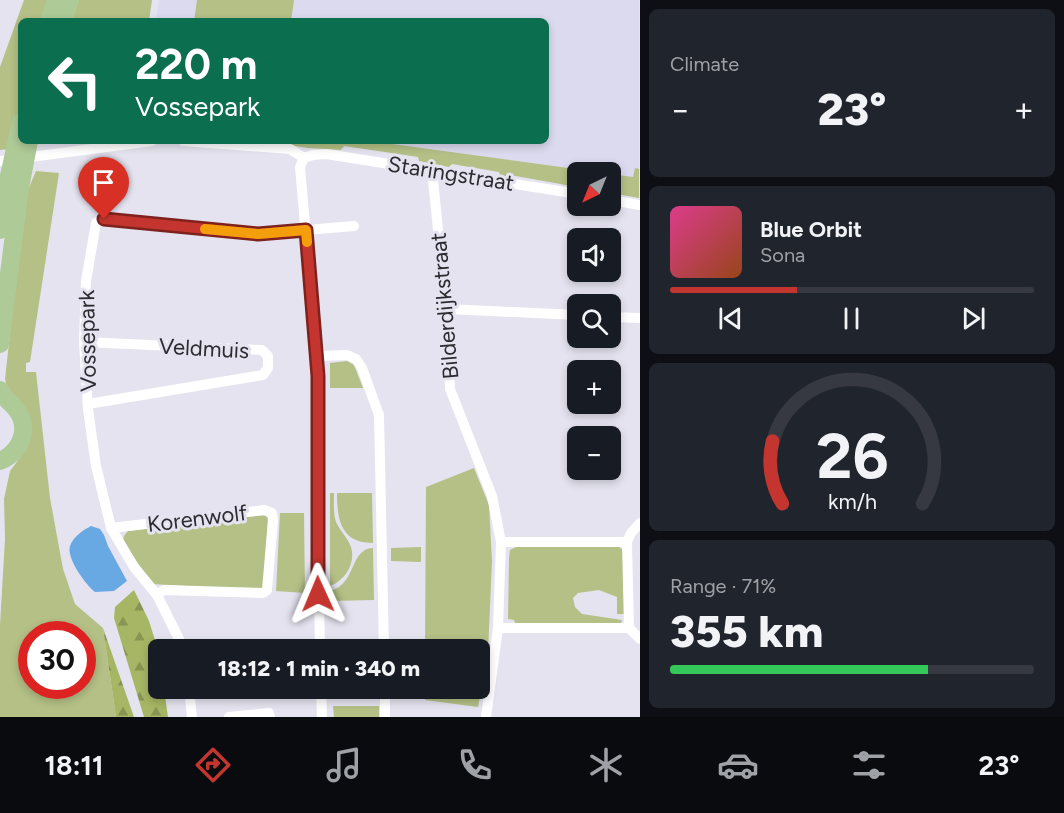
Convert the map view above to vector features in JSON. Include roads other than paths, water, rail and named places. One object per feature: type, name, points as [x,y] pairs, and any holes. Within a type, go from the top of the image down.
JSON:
[{"type":"main road","points":[[50,18],[56,0]]},
{"type":"main road","points":[[64,18],[70,0]]},
{"type":"main road","points":[[0,231],[7,184],[18,135]]},
{"type":"main road","points":[[0,344],[11,247],[28,144]]},
{"type":"main road","points":[[0,390],[8,408],[22,420],[22,437],[15,452],[1,462]]},
{"type":"street","points":[[0,161],[131,144]]},
{"type":"street","name":"Staringstraat","points":[[223,144],[290,149],[304,158],[326,154],[567,192]]},
{"type":"street","points":[[304,158],[300,167],[316,356],[320,639]]},
{"type":"street","name":"Bilderdijkstraat","points":[[432,170],[446,309],[450,389],[492,496],[501,542],[498,628],[486,717]]},
{"type":"street","points":[[621,202],[639,205]]},
{"type":"street","name":"Vossepark","points":[[179,639],[157,595],[134,567],[111,528],[96,466],[88,404],[84,342],[88,270],[96,223],[104,219],[258,234],[306,230]]},
{"type":"street","points":[[306,230],[354,226]]},
{"type":"street","points":[[446,309],[567,314]]},
{"type":"street","points":[[621,317],[639,318]]},
{"type":"street","name":"Veldmuis","points":[[84,342],[262,350],[267,356],[268,368],[263,375],[88,404]]},
{"type":"street","points":[[316,356],[346,355],[356,359],[362,368],[379,415],[384,639]]},
{"type":"street","name":"Korenwolf","points":[[111,528],[264,510],[272,513],[267,590],[263,593],[164,590],[157,595]]},
{"type":"street","points":[[639,523],[627,542],[629,628],[639,639]]},
{"type":"street","points":[[501,542],[627,542]]},
{"type":"street","points":[[498,628],[629,628]]},
{"type":"street","points":[[190,699],[192,717]]},
{"type":"street","points":[[321,699],[322,717]]},
{"type":"street","points":[[385,699],[385,717]]},
{"type":"street","points":[[229,717],[269,713],[270,717]]},
{"type":"water","points":[[91,526],[100,529],[104,535],[127,581],[114,591],[95,592],[82,578],[71,557],[71,543]]}]
